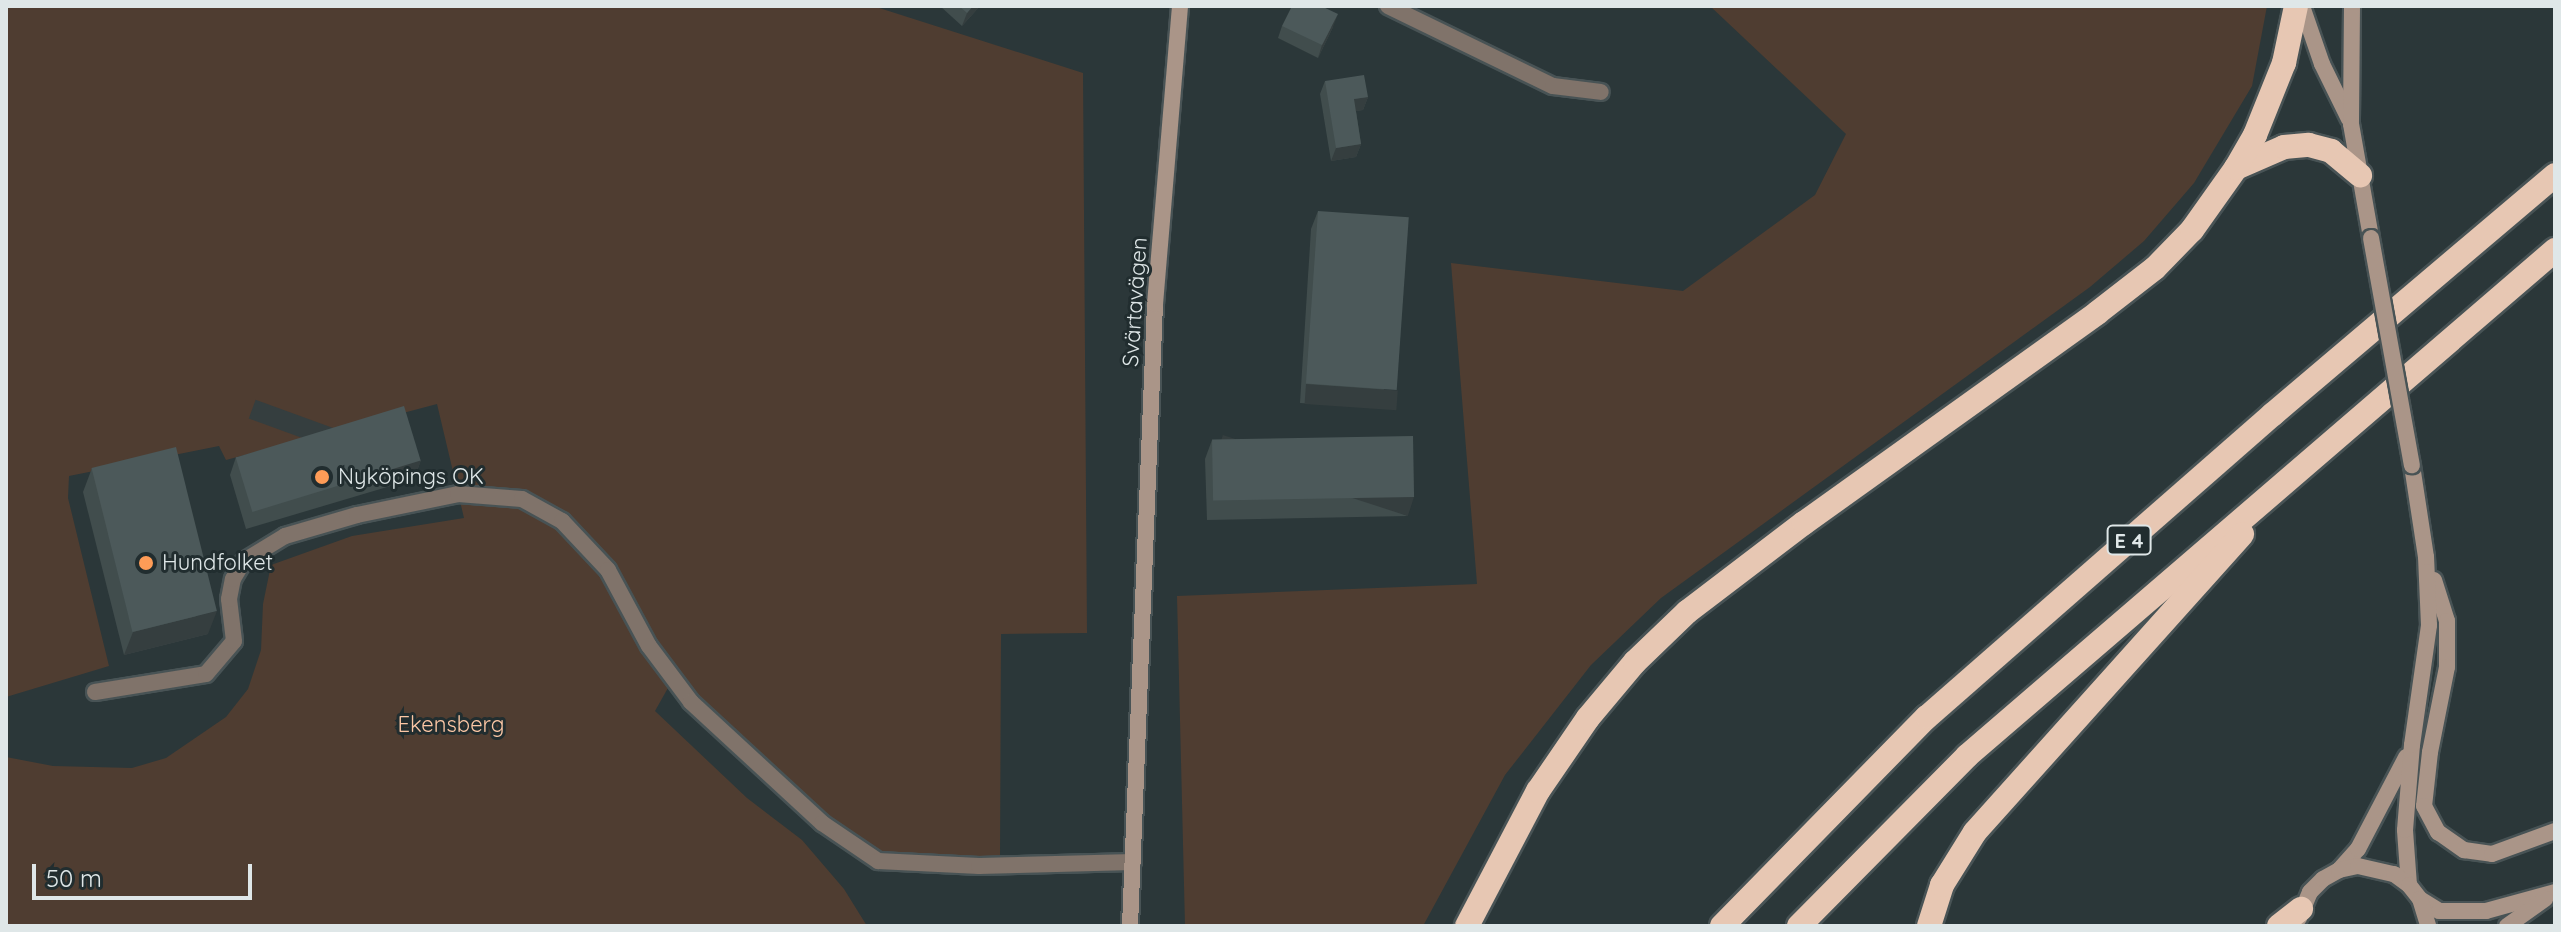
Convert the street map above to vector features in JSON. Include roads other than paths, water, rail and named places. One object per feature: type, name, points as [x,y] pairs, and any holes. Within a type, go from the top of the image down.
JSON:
[{"type":"highway","points":[[1467,926],[1538,791],[1588,718],[1635,662],[1687,612],[1804,523],[2155,268],[2192,230],[2236,168],[2276,85],[2296,6]]},
{"type":"highway","points":[[2236,168],[2284,147],[2309,145],[2331,151],[2360,175]]},
{"type":"highway","name":"E 4","points":[[1722,926],[1927,717],[2272,415],[2555,175]]},
{"type":"highway","name":"E 4","points":[[1799,926],[1967,756],[2555,250]]},
{"type":"highway","points":[[1929,926],[1942,885],[1975,832],[2310,459]]},
{"type":"highway","points":[[2279,926],[2299,917]]},
{"type":"main road","name":"Svärtavägen","points":[[1130,926],[1155,304],[1180,6]]},
{"type":"main road","points":[[2302,6],[2322,64],[2351,124]]},
{"type":"main road","points":[[2352,6],[2351,124],[2426,557],[2429,625],[2412,745],[2405,830],[2409,885]]},
{"type":"main road","points":[[2426,557],[2447,621],[2447,667],[2430,752],[2424,806],[2438,832],[2464,850],[2492,854],[2555,831]]},
{"type":"main road","points":[[2299,917],[2310,892],[2339,870],[2358,849],[2412,745]]},
{"type":"main road","points":[[2339,870],[2376,868],[2409,885],[2420,899],[2439,911],[2486,911],[2555,892]]},
{"type":"main road","points":[[2507,926],[2555,892]]},
{"type":"main road","points":[[2420,899],[2428,926]]},
{"type":"street","points":[[1388,6],[1553,86],[1601,92]]},
{"type":"street","points":[[95,692],[206,674],[234,641],[229,599],[233,579],[244,561],[285,536],[357,515],[458,494],[522,499],[562,521],[608,570],[649,646],[691,702],[822,823],[878,861],[979,866],[1133,862]]},
{"type":"place","name":"Nyköpings OK","points":[[322,477]]},
{"type":"place","name":"Hundfolket","points":[[146,563]]},
{"type":"park label","name":"Ekensberg","points":[[451,725]]}]
